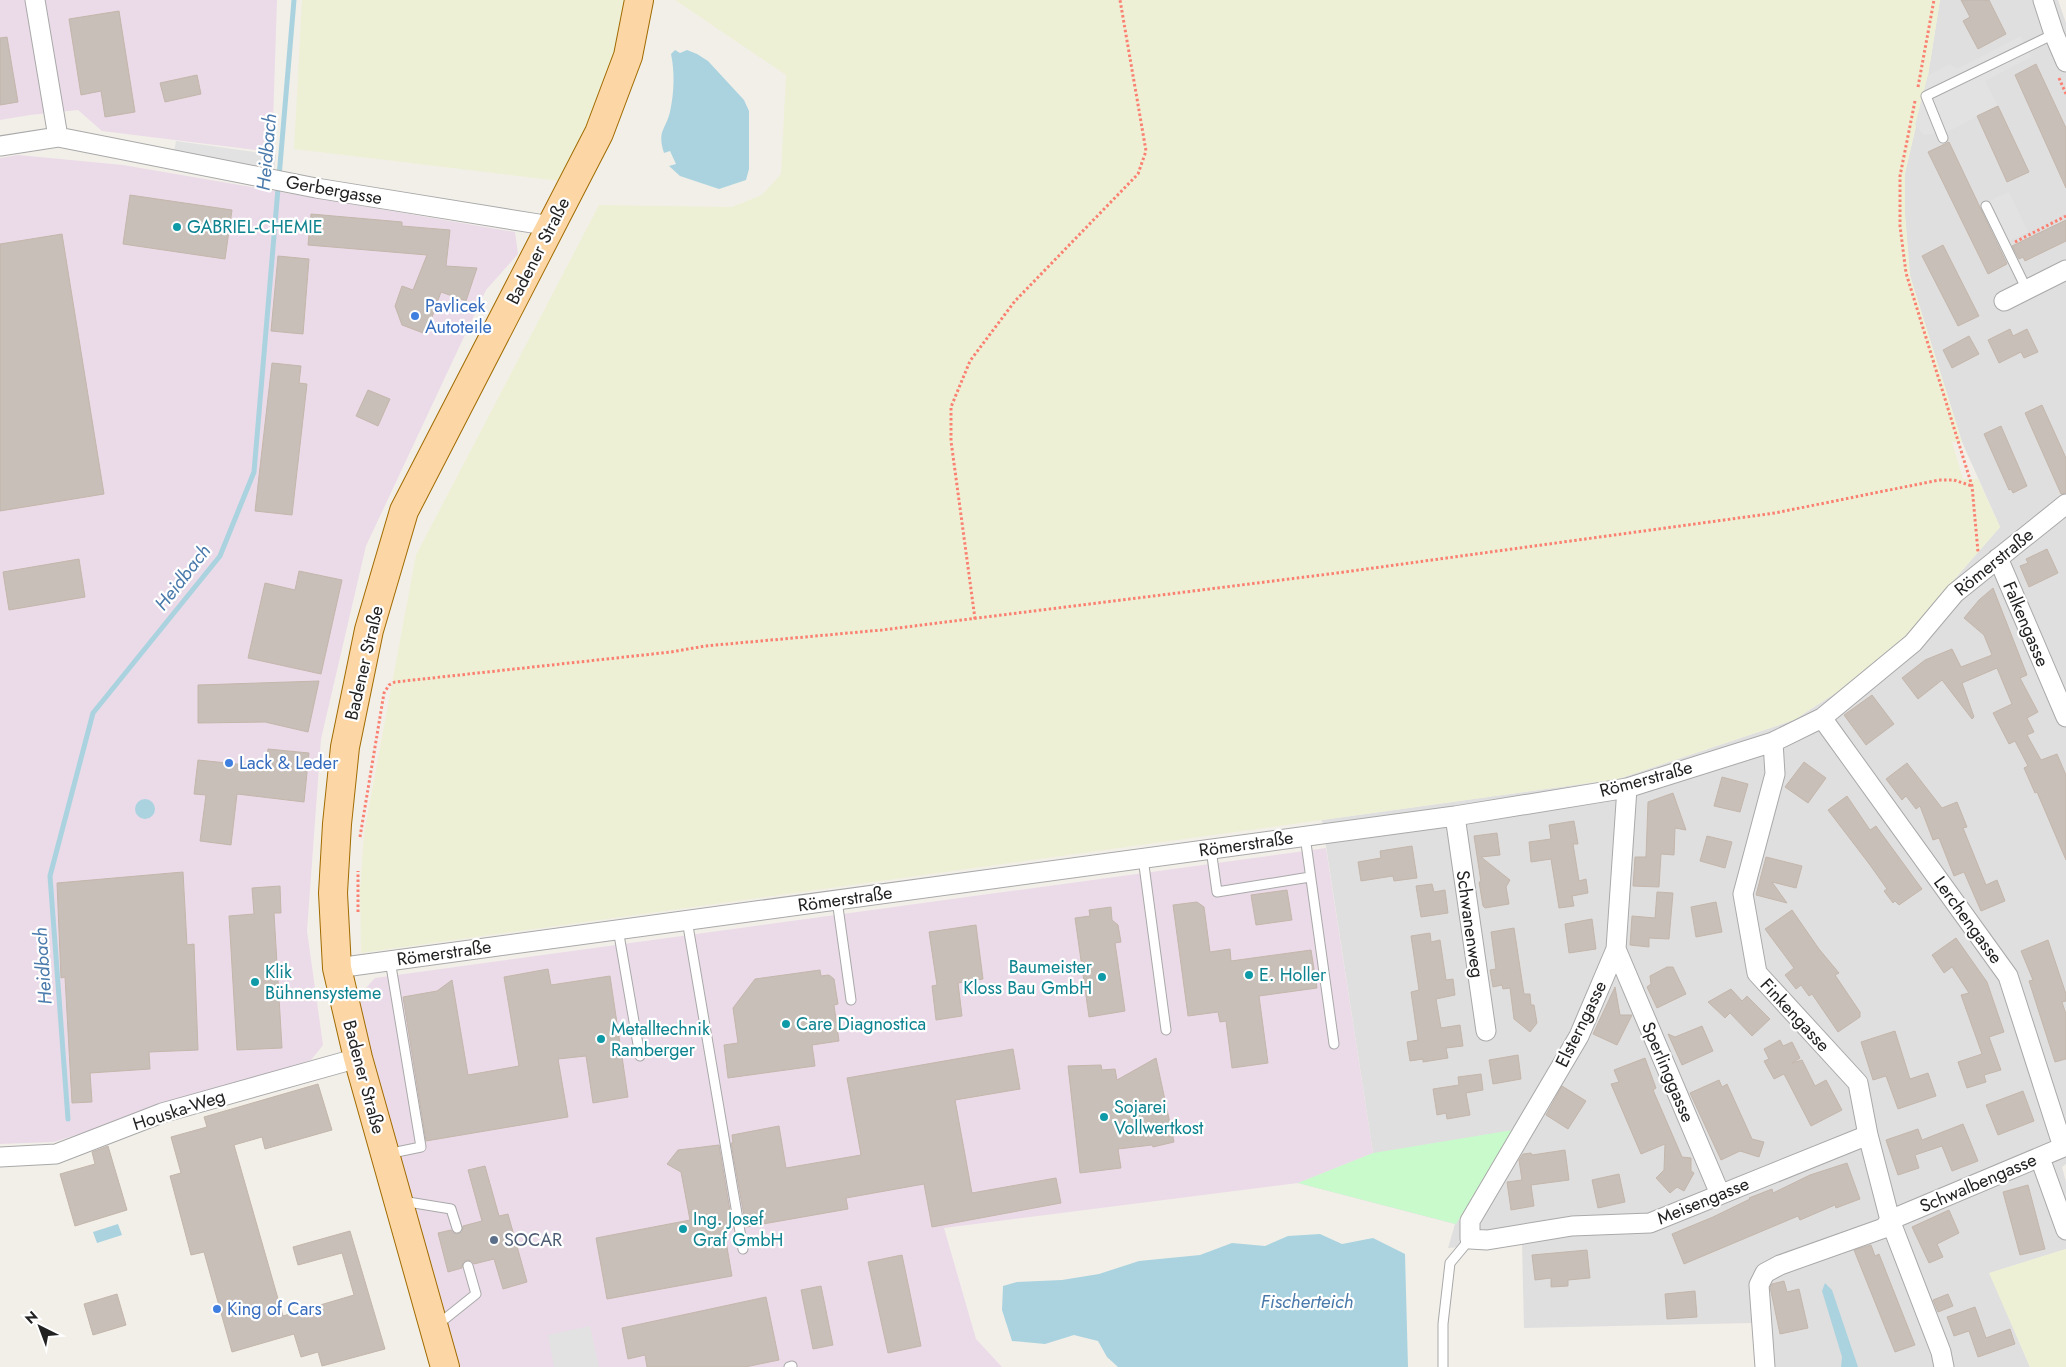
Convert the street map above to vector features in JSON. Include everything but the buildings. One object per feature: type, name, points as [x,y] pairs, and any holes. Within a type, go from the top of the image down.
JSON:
[{"type":"main road","name":"Badener Straße","points":[[445,1367],[384,1154],[336,968],[333,893],[337,824],[345,747],[368,630],[404,511],[599,134],[628,56],[639,0]]},
{"type":"street","points":[[35,0],[58,137]]},
{"type":"street","points":[[2043,0],[2054,34],[2066,62]]},
{"type":"street","name":"Gerbergasse","points":[[0,146],[58,137],[316,188],[551,226]]},
{"type":"street","points":[[2004,302],[2066,270]]},
{"type":"street","name":"Römerstraße","points":[[336,968],[1455,816],[1627,788],[1773,742],[1822,718],[1913,643],[1955,592],[1980,570],[2066,504]]},
{"type":"street","name":"Falkengasse","points":[[1998,558],[2057,688],[2066,717]]},
{"type":"street","name":"Lerchengasse","points":[[1822,718],[2008,976],[2064,1146]]},
{"type":"street","name":"Finkengasse","points":[[1773,742],[1775,774],[1743,894],[1757,973],[1858,1083],[1868,1134],[1890,1220],[1941,1352],[1944,1367]]},
{"type":"street","name":"Elsterngasse","points":[[1470,1239],[1470,1221],[1579,1036],[1616,949],[1627,788]]},
{"type":"street","name":"Schwanenweg","points":[[1455,816],[1486,1031]]},
{"type":"street","name":"Sperlinggasse","points":[[1616,949],[1720,1194]]},
{"type":"street","name":"Houska-Weg","points":[[0,1158],[56,1154],[162,1113],[358,1058]]},
{"type":"street","name":"Meisengasse","points":[[1470,1239],[1487,1240],[1572,1226],[1650,1223],[1868,1134]]},
{"type":"street","name":"Schwalbengasse","points":[[1890,1220],[2040,1158],[2064,1146]]},
{"type":"street","points":[[2040,1158],[2066,1230]]},
{"type":"street","points":[[1765,1367],[1758,1285],[1764,1273],[1780,1265],[1884,1228],[1890,1220]]},
{"type":"lane","points":[[1943,138],[1926,96],[2054,34]]},
{"type":"lane","points":[[1986,206],[2026,290]]},
{"type":"lane","points":[[1304,836],[1334,1044]]},
{"type":"lane","points":[[1211,849],[1217,892],[1310,878]]},
{"type":"lane","points":[[1143,858],[1166,1030]]},
{"type":"lane","points":[[837,900],[851,1000]]},
{"type":"lane","points":[[687,920],[743,1249]]},
{"type":"lane","points":[[618,929],[640,1056]]},
{"type":"lane","points":[[384,1154],[422,1147],[390,960]]},
{"type":"lane","points":[[397,1200],[451,1209],[457,1228]]},
{"type":"lane","points":[[1443,1367],[1443,1324],[1450,1263],[1470,1239]]},
{"type":"lane","points":[[434,1328],[476,1294],[468,1266]]},
{"type":"path","points":[[975,619],[951,441],[951,407],[970,361],[1015,301],[1138,174],[1146,151],[1120,0]]},
{"type":"path","points":[[1917,89],[1934,0]]},
{"type":"path","points":[[1915,98],[1900,176],[1900,226],[1906,273],[1972,486],[1980,570]]},
{"type":"path","points":[[2006,247],[2066,216]]},
{"type":"path","points":[[359,842],[384,693],[395,682],[671,652],[705,646],[882,630],[1347,572],[1775,514],[1939,480],[1954,480],[1972,486]]},
{"type":"path","points":[[358,870],[358,919]]},
{"type":"shaded area","points":[[0,0],[277,0],[272,152],[102,131],[78,110],[0,120]]},
{"type":"shaded area","points":[[1940,0],[2058,0],[2066,23],[2066,1164],[2062,1167],[2066,1182],[2066,1249],[1990,1273],[2030,1367],[1756,1367],[1752,1323],[1524,1328],[1522,1242],[1448,1248],[1455,1224],[1298,1183],[1373,1153],[1322,820],[1618,779],[1794,720],[1837,692],[1905,636],[2000,527],[1962,442],[1910,276],[1905,215],[1905,173],[1928,75]]},
{"type":"shaded area","points":[[2021,36],[2031,57],[1985,81],[1998,106],[1949,131],[1924,135],[1915,125],[1928,75],[1950,64],[1957,69]]},
{"type":"shaded area","points":[[176,141],[276,155],[274,171],[173,157]]},
{"type":"shaded area","points":[[18,155],[123,165],[515,232],[518,254],[486,290],[366,546],[321,739],[307,931],[323,1045],[311,1060],[54,1142],[0,1144],[0,158]]},
{"type":"shaded area","points":[[2009,192],[2028,232],[1999,246],[1980,205]]},
{"type":"shaded area","points":[[1326,848],[1373,1153],[1298,1183],[944,1228],[976,1339],[1002,1367],[455,1367],[354,1001],[375,978]]},
{"type":"shaded area","points":[[590,1326],[599,1367],[554,1367],[548,1335]]},
{"type":"green space","points":[[302,0],[630,0],[621,47],[589,124],[559,181],[294,149]]},
{"type":"green space","points":[[675,0],[1940,0],[1928,75],[1905,173],[1905,215],[1910,276],[1962,442],[1952,442],[1963,479],[1978,479],[2000,527],[1905,636],[1837,692],[1794,720],[1618,779],[361,953],[360,890],[364,833],[416,555],[599,205],[732,207],[762,195],[781,174],[786,75]]},
{"type":"green space","points":[[1513,1130],[1456,1224],[1298,1183],[1373,1153]]},
{"type":"green space","points":[[2066,1249],[2066,1367],[2030,1367],[1989,1273]]},
{"type":"water","points":[[675,50],[680,53],[687,50],[708,61],[744,100],[749,111],[749,169],[746,180],[719,189],[680,176],[669,166],[676,164],[670,151],[664,153],[661,140],[662,131],[670,112],[673,90],[671,54]]},
{"type":"water","points":[[145,799],[152,802],[155,809],[152,816],[145,819],[138,816],[135,809],[138,802]]},
{"type":"water","points":[[118,1224],[122,1235],[97,1243],[93,1232]]},
{"type":"water","name":"Fischerteich","points":[[1320,1234],[1342,1244],[1373,1238],[1405,1254],[1408,1367],[1118,1367],[1107,1357],[1098,1341],[1074,1335],[1045,1344],[1012,1341],[1002,1310],[1003,1286],[1017,1282],[1062,1280],[1099,1274],[1139,1261],[1200,1255],[1232,1243],[1265,1246],[1288,1236]]},
{"type":"water","points":[[1825,1283],[1832,1290],[1858,1367],[1841,1367],[1842,1357],[1822,1291]]},
{"type":"waterway","name":"Heidbach","points":[[68,1119],[50,876],[93,713],[220,556],[254,472],[294,0]]},
{"type":"place","name":"GABRIEL-CHEMIE","points":[[177,227]]},
{"type":"place","name":"Pavlicek Autoteile","points":[[415,316]]},
{"type":"place","name":"Lack & Leder","points":[[229,763]]},
{"type":"place","name":"E. Holler","points":[[1249,975]]},
{"type":"place","name":"Baumeister Kloss Bau GmbH","points":[[1102,977]]},
{"type":"place","name":"Klik Bühnensysteme","points":[[255,982]]},
{"type":"place","name":"Care Diagnostica","points":[[786,1024]]},
{"type":"place","name":"Metalltechnik Ramberger","points":[[601,1039]]},
{"type":"place","name":"Sojarei Vollwertkost","points":[[1104,1117]]},
{"type":"place","name":"Ing. Josef Graf GmbH","points":[[683,1229]]},
{"type":"place","name":"SOCAR","points":[[494,1240]]},
{"type":"place","name":"King of Cars","points":[[217,1309]]}]
